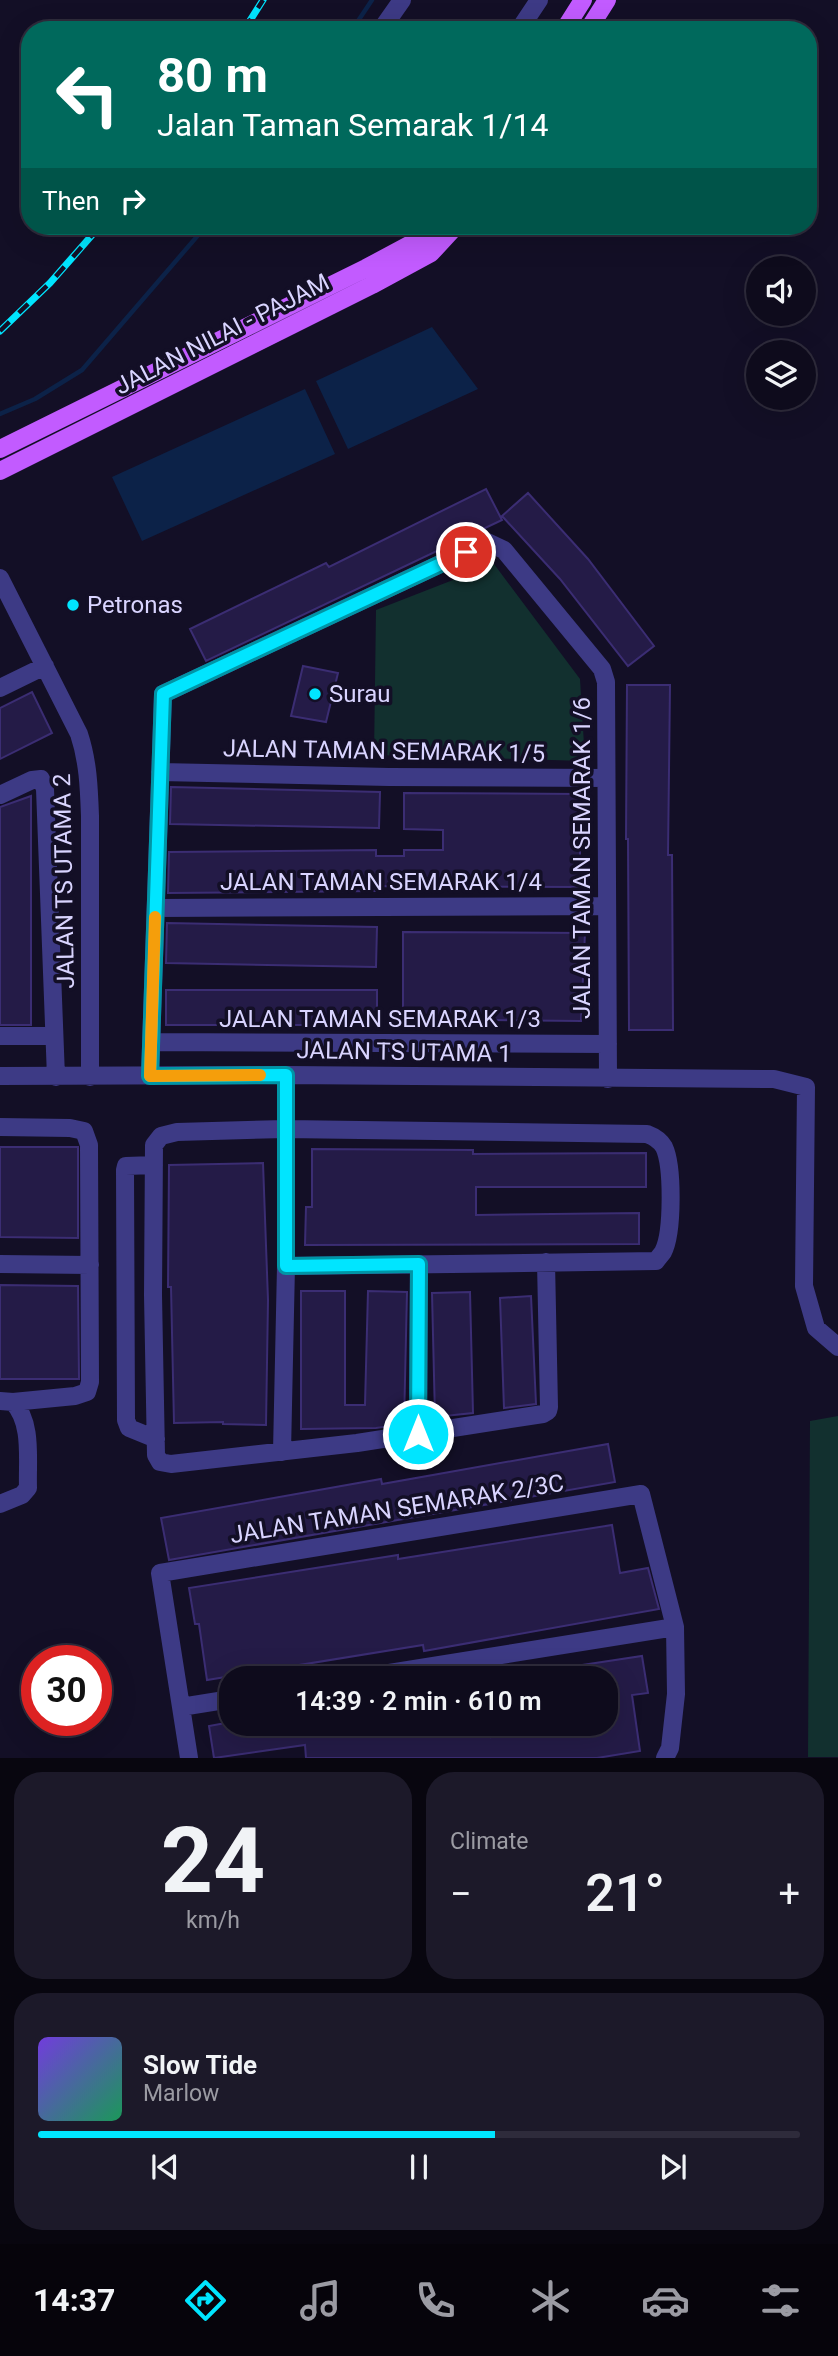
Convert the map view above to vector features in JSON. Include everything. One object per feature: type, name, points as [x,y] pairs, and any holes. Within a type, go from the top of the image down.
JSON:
[{"type":"main road","points":[[570,21],[583,0]]},
{"type":"main road","points":[[594,21],[607,0]]},
{"type":"main road","name":"JALAN NILAI - PAJAM","points":[[0,449],[366,268],[426,235]]},
{"type":"main road","name":"JALAN NILAI - PAJAM","points":[[0,471],[372,285],[431,253],[448,235]]},
{"type":"street","points":[[387,21],[402,0]]},
{"type":"street","points":[[525,21],[539,0]]},
{"type":"street","name":"JALAN TAMAN SEMARAK 1/6","points":[[150,1076],[163,694],[487,542],[504,550],[602,669],[606,682],[608,1079]]},
{"type":"street","name":"JALAN TS UTAMA 2","points":[[0,578],[79,734],[89,776],[90,1077]]},
{"type":"street","points":[[0,688],[45,666]]},
{"type":"street","name":"JALAN TAMAN SEMARAK 1/5","points":[[160,772],[606,778]]},
{"type":"street","points":[[0,795],[32,780],[41,779],[45,789],[56,1077]]},
{"type":"street","name":"JALAN TAMAN SEMARAK 1/4","points":[[156,908],[607,906]]},
{"type":"street","points":[[0,1036],[53,1036]]},
{"type":"street","name":"JALAN TAMAN SEMARAK 1/3","points":[[151,1042],[608,1044]]},
{"type":"street","points":[[282,1452],[286,1075]]},
{"type":"street","name":"JALAN TS UTAMA 1","points":[[0,1076],[286,1075],[774,1079],[806,1087],[804,1286],[816,1328],[838,1347]]},
{"type":"street","points":[[0,1127],[70,1128],[84,1131],[89,1145],[92,1370],[87,1392],[75,1396],[6,1401]]},
{"type":"street","points":[[286,1266],[546,1262],[656,1261],[664,1251],[668,1229],[670,1173],[665,1150],[659,1139],[647,1134],[285,1129],[177,1132],[161,1136],[155,1145],[154,1165],[156,1455],[160,1462],[171,1464],[282,1452],[418,1434],[548,1411],[546,1262]]},
{"type":"street","points":[[154,1165],[130,1164],[125,1170],[126,1420],[129,1428],[156,1438]]},
{"type":"street","points":[[0,1264],[90,1265]]},
{"type":"street","points":[[418,1434],[419,1264]]},
{"type":"street","points":[[0,1504],[22,1495],[28,1488],[25,1423],[20,1410],[6,1401]]},
{"type":"street","name":"JALAN TAMAN SEMARAK 2/3C","points":[[181,1707],[160,1573],[641,1494],[675,1627]]},
{"type":"street","points":[[433,1666],[675,1627],[676,1694],[670,1748],[665,1758]]},
{"type":"street","points":[[189,1758],[181,1707],[219,1701]]},
{"type":"green space","points":[[494,564],[580,679],[585,761],[374,755],[376,610]]},
{"type":"green space","points":[[838,1416],[838,1757],[808,1757],[810,1421]]},
{"type":"water","points":[[432,327],[478,389],[348,449],[316,381]]},
{"type":"water","points":[[305,389],[335,454],[142,541],[112,477]]},
{"type":"building","points":[[486,489],[502,520],[206,661],[190,629],[326,563],[329,567]]},
{"type":"building","points":[[528,493],[588,559],[654,646],[628,666],[560,579],[502,516]]},
{"type":"building","name":"Surau","points":[[303,666],[338,673],[326,722],[291,716]]},
{"type":"building","points":[[627,685],[670,685],[668,855],[672,855],[673,1030],[629,1030]]},
{"type":"building","points":[[32,692],[52,733],[0,759],[0,708]]},
{"type":"building","points":[[171,787],[380,792],[379,828],[170,824]]},
{"type":"building","points":[[404,793],[580,794],[580,856],[586,856],[586,887],[376,886],[376,891],[168,893],[169,852],[376,850],[376,856],[404,856],[404,850],[443,850],[443,830],[404,829]]},
{"type":"building","points":[[31,796],[31,1025],[0,1025],[0,807]]},
{"type":"building","points":[[167,923],[377,927],[376,967],[166,963]]},
{"type":"building","points":[[403,932],[585,933],[581,1021],[403,1019]]},
{"type":"building","points":[[166,990],[377,990],[377,1025],[166,1025]]},
{"type":"building","points":[[0,1147],[78,1147],[78,1238],[0,1237]]},
{"type":"building","points":[[312,1149],[473,1150],[473,1154],[646,1153],[646,1187],[476,1187],[476,1215],[639,1213],[639,1244],[305,1245],[306,1207],[312,1207]]},
{"type":"building","points":[[263,1163],[268,1300],[266,1425],[174,1423],[171,1287],[168,1287],[169,1165]]},
{"type":"building","points":[[0,1285],[78,1286],[79,1379],[0,1379]]},
{"type":"building","points":[[301,1291],[345,1291],[345,1405],[365,1405],[368,1291],[407,1292],[404,1424],[376,1428],[301,1429]]},
{"type":"building","points":[[470,1292],[473,1413],[435,1417],[432,1293]]},
{"type":"building","points":[[531,1296],[536,1404],[504,1408],[500,1298]]},
{"type":"building","points":[[608,1444],[615,1482],[169,1560],[161,1518],[381,1479],[382,1484]]},
{"type":"building","points":[[612,1525],[620,1573],[648,1568],[659,1609],[424,1651],[423,1645],[293,1666],[219,1666],[219,1678],[207,1680],[199,1624],[195,1624],[189,1588],[398,1555],[398,1559]]},
{"type":"building","points":[[642,1656],[648,1693],[632,1695],[640,1751],[597,1758],[306,1758],[305,1745],[214,1758],[209,1726],[219,1724],[219,1736],[618,1736],[618,1666],[575,1666]]},
{"type":"waterway","points":[[358,21],[372,0]]},
{"type":"waterway","points":[[0,414],[35,399],[82,370],[198,235]]},
{"type":"railway","points":[[250,21],[263,0]]},
{"type":"railway","points":[[0,331],[50,283],[92,235]]},
{"type":"slow traffic","points":[[155,917],[150,1076],[260,1075]]},
{"type":"place","name":"Petronas","points":[[73,605]]},
{"type":"place","name":"Surau","points":[[315,694]]},
{"type":"route","points":[[418,1434],[419,1264],[286,1266],[286,1075],[150,1076],[163,694],[466,552]]}]
